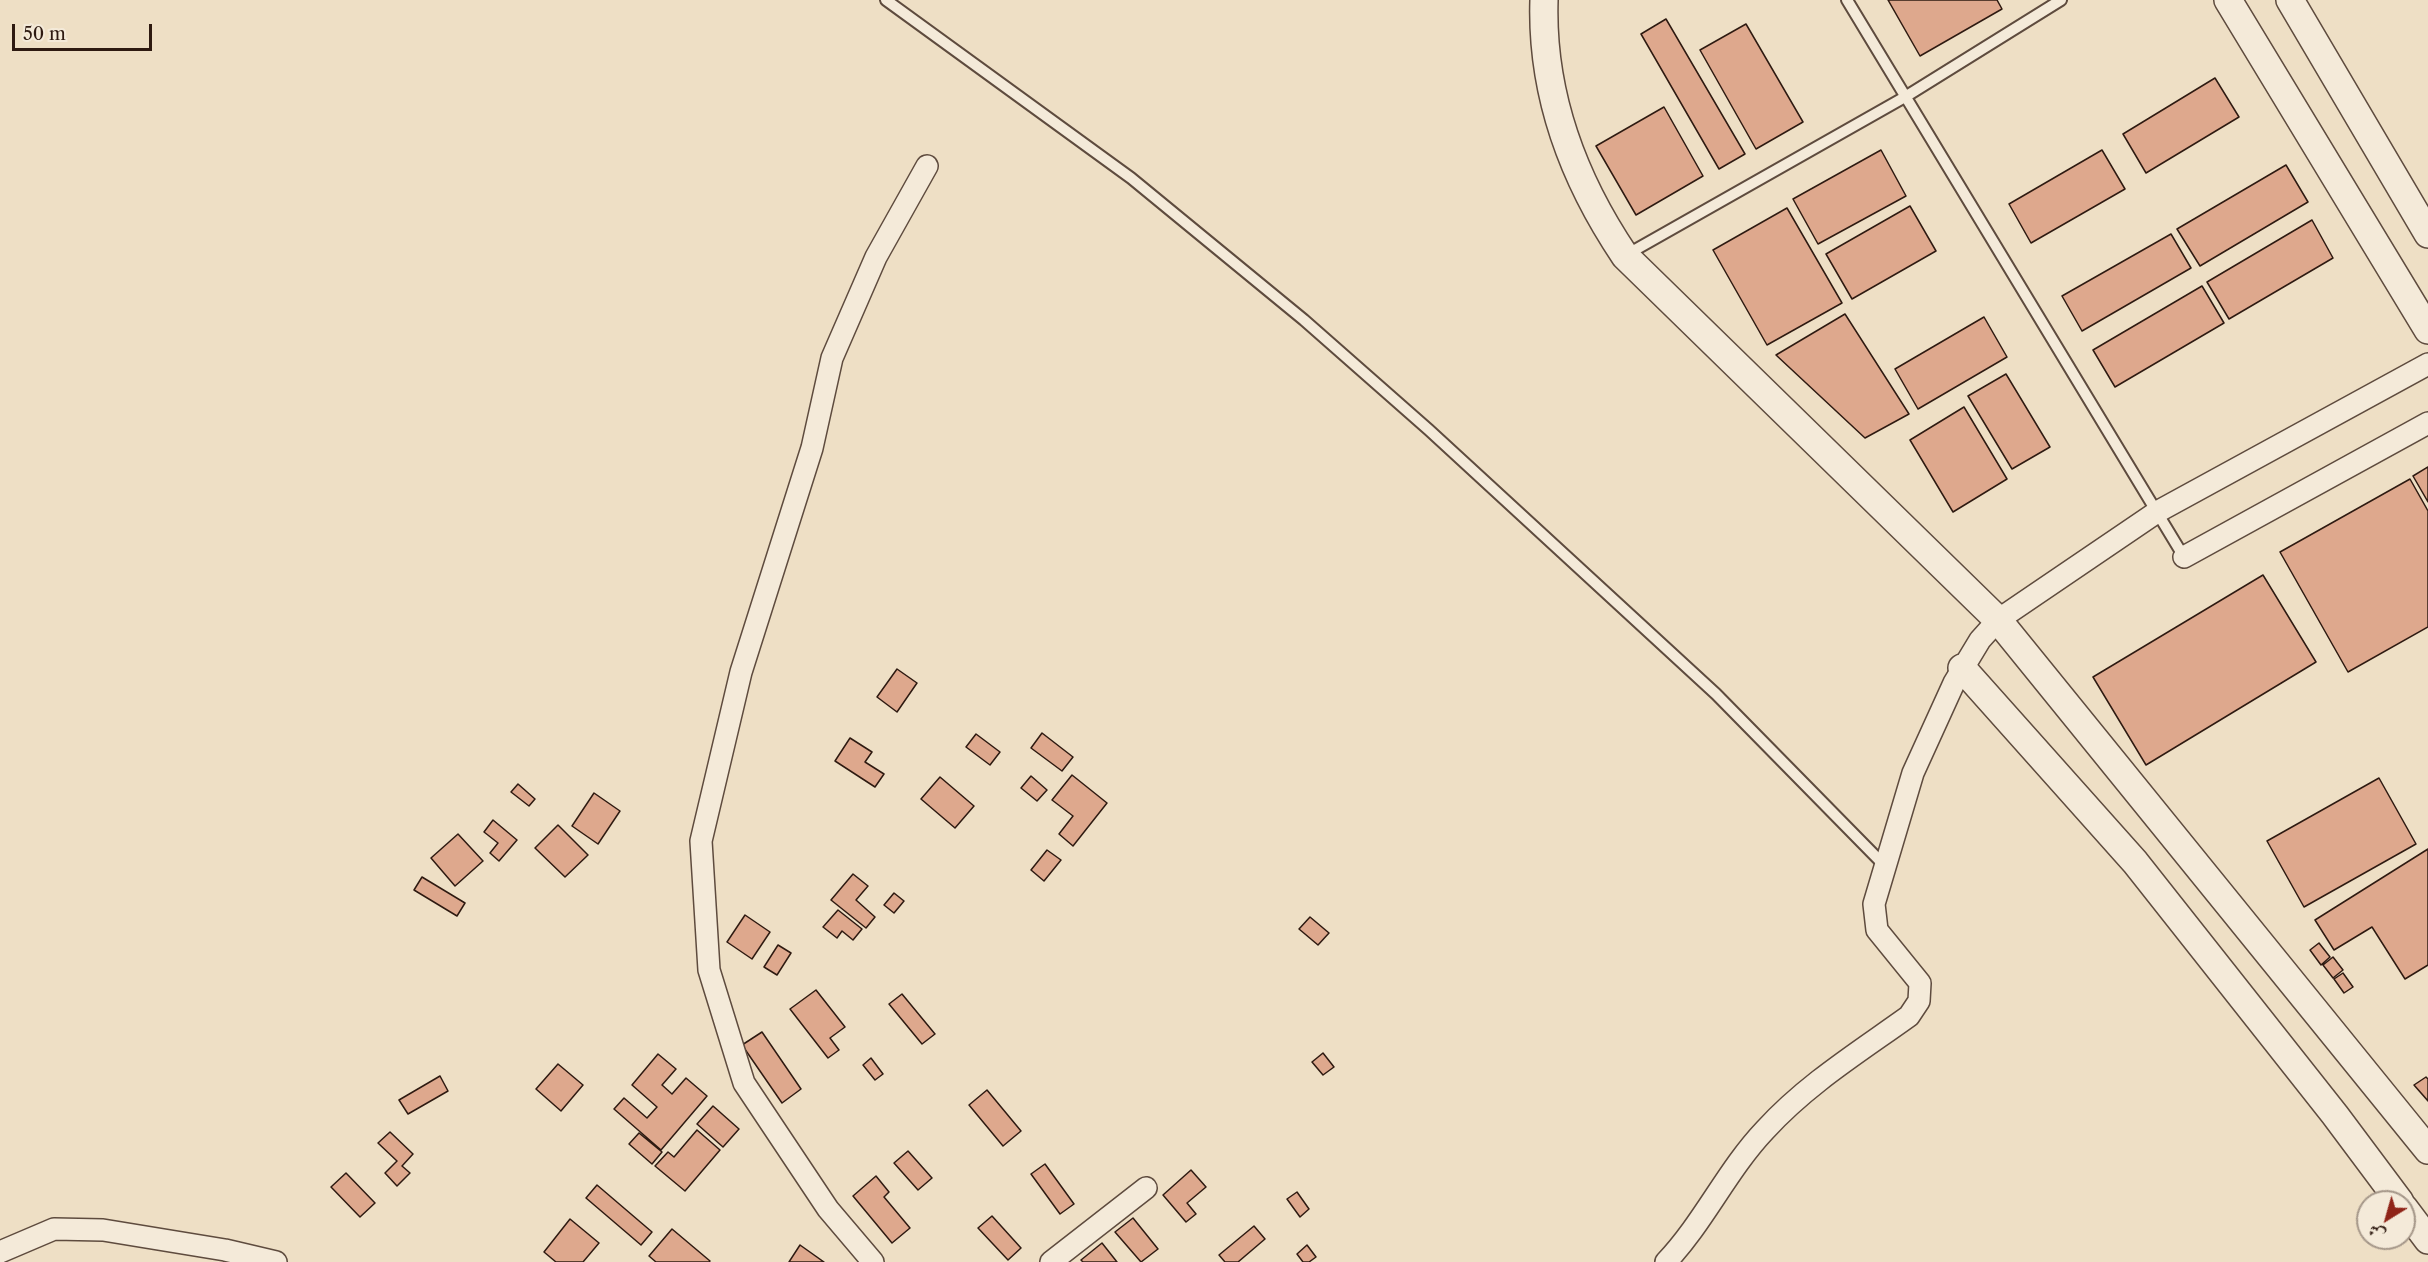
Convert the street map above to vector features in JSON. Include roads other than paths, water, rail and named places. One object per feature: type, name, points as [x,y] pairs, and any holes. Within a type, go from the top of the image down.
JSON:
[{"type":"street","points":[[1544,0],[1547,64],[1554,105],[1566,145],[1602,221],[1626,256],[1998,620],[2428,1150]]},
{"type":"street","points":[[2228,0],[2428,330]]},
{"type":"street","points":[[2290,0],[2428,234]]},
{"type":"street","points":[[873,1262],[828,1209],[744,1083],[709,970],[701,841],[741,672],[812,448],[832,358],[876,256],[927,166]]},
{"type":"street","points":[[1666,1262],[1686,1239],[1742,1157],[1765,1130],[1816,1082],[1915,1009],[1919,1001],[1920,983],[1877,930],[1876,895],[1887,867],[1913,773],[1962,668],[1980,640],[1998,620],[2157,512],[2428,364]]},
{"type":"street","points":[[2184,557],[2428,423]]},
{"type":"street","points":[[1962,668],[2135,862],[2335,1115],[2391,1190]]},
{"type":"street","points":[[1051,1262],[1146,1188]]},
{"type":"street","points":[[2416,1224],[2428,1240]]},
{"type":"street","points":[[0,1252],[54,1229],[103,1230],[225,1250],[276,1262]]},
{"type":"lane","points":[[886,0],[1131,178],[1305,320],[1429,430],[1716,694],[1887,867]]},
{"type":"lane","points":[[1847,0],[2184,557]]},
{"type":"lane","points":[[1626,256],[1905,97],[2061,0]]}]
